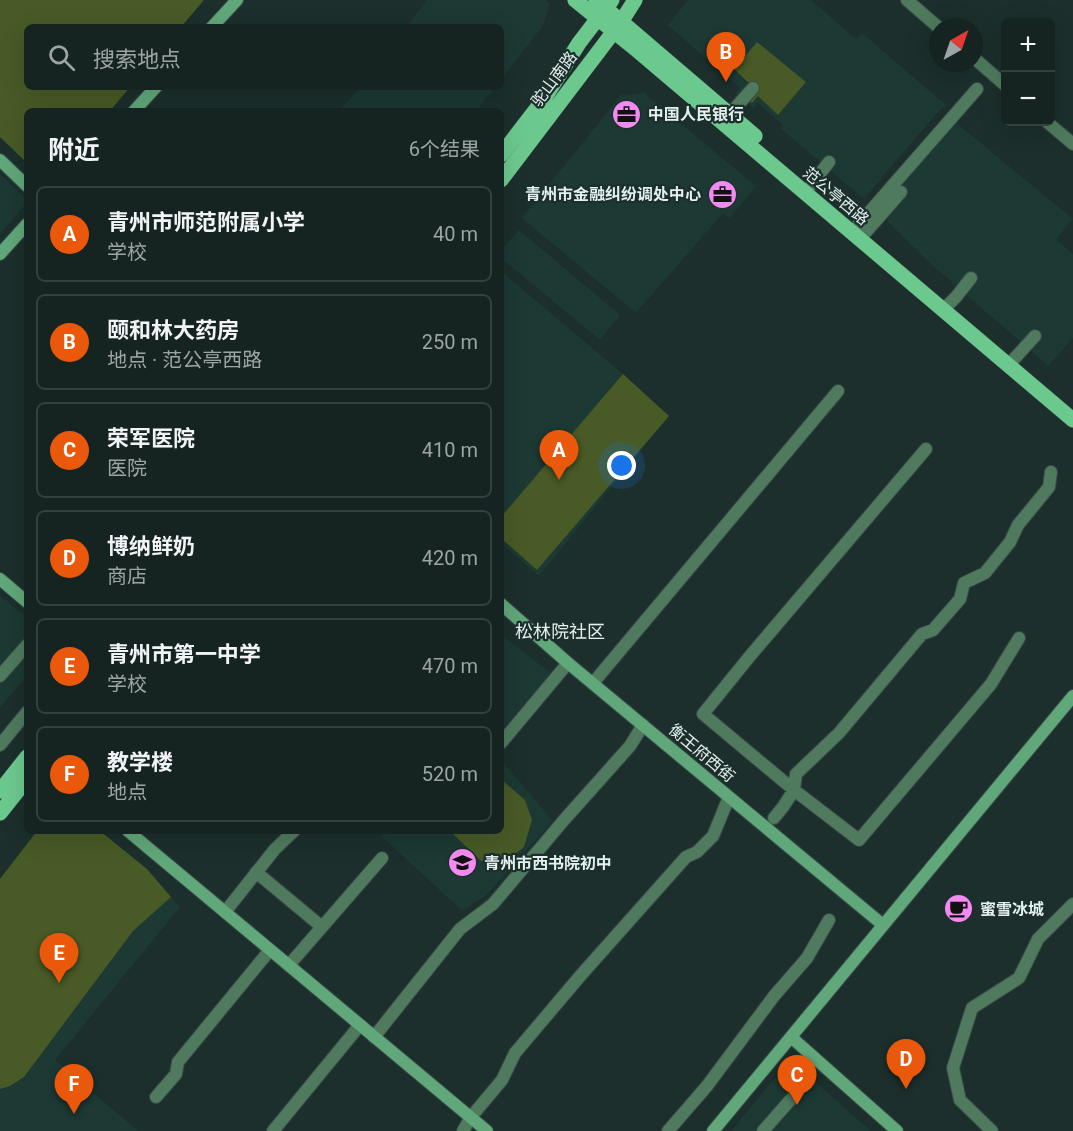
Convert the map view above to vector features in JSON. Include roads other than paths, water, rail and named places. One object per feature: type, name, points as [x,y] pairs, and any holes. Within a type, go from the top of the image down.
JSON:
[{"type":"main road","name":"范公亭西路","points":[[575,0],[603,7],[636,49],[1073,420]]},
{"type":"main road","name":"驼山南路","points":[[504,176],[635,0]]},
{"type":"main road","name":"驼山南路","points":[[504,151],[544,99],[603,7]]},
{"type":"main road","name":"范公亭西路","points":[[617,27],[729,115],[1073,410]]},
{"type":"main road","points":[[0,791],[24,761]]},
{"type":"main road","points":[[0,813],[24,782]]},
{"type":"street","points":[[215,24],[237,0]]},
{"type":"street","points":[[907,0],[929,19]]},
{"type":"street","points":[[983,66],[1001,82]]},
{"type":"street","points":[[729,115],[753,87]]},
{"type":"street","points":[[862,229],[977,89]]},
{"type":"street","points":[[137,108],[153,90]]},
{"type":"street","points":[[1052,126],[1073,144]]},
{"type":"street","points":[[0,160],[24,183]]},
{"type":"street","points":[[811,185],[829,162]]},
{"type":"street","points":[[862,229],[901,192]]},
{"type":"street","points":[[0,254],[24,227]]},
{"type":"street","points":[[949,304],[971,278]]},
{"type":"street","points":[[1014,359],[1035,336]]},
{"type":"street","points":[[593,683],[838,391]]},
{"type":"street","points":[[926,449],[703,714],[794,790],[860,840],[991,684],[1019,638]]},
{"type":"street","points":[[774,818],[794,790],[796,774],[839,733],[922,634],[933,630],[960,599],[964,583],[985,573],[1010,542],[1018,525],[1049,487],[1051,472]]},
{"type":"street","points":[[0,579],[24,599]]},
{"type":"street","name":"衡王府西街","points":[[504,607],[568,663],[883,925]]},
{"type":"street","points":[[0,676],[24,648]]},
{"type":"street","points":[[504,739],[568,663]]},
{"type":"street","points":[[712,1131],[1073,696]]},
{"type":"street","points":[[0,746],[24,716]]},
{"type":"street","points":[[374,1036],[460,929],[493,904],[630,746],[643,725]]},
{"type":"street","points":[[463,1131],[471,1117],[502,1080],[515,1053],[581,975],[686,857],[697,852],[713,836],[729,797]]},
{"type":"street","points":[[132,834],[487,1131]]},
{"type":"street","points":[[225,912],[274,849],[291,834]]},
{"type":"street","points":[[289,965],[381,858]]},
{"type":"street","points":[[256,872],[322,927]]},
{"type":"street","points":[[992,1131],[960,1100],[953,1068],[972,1008],[1018,978],[1038,939],[1073,904]]},
{"type":"street","points":[[668,1131],[707,1086],[774,996],[807,958],[829,920]]},
{"type":"street","points":[[156,1097],[176,1074],[178,1062],[270,950]]},
{"type":"street","points":[[273,1131],[360,1025]]},
{"type":"street","points":[[791,1037],[897,1131]]},
{"type":"street","points":[[763,1131],[792,1098]]},
{"type":"place","name":"颐和林大药房","points":[[726,82]]},
{"type":"place","name":"中国人民银行","points":[[627,114]]},
{"type":"place","name":"青州市金融纠纷调处中心","points":[[722,194]]},
{"type":"place","name":"青州市师范附属小学","points":[[559,480]]},
{"type":"place","name":"青州市西书院初中","points":[[463,863]]},
{"type":"place","name":"蜜雪冰城","points":[[959,909]]},
{"type":"place","name":"青州市第一中学","points":[[59,983]]},
{"type":"place","name":"博纳鲜奶","points":[[906,1089]]},
{"type":"place","name":"荣军医院","points":[[797,1105]]},
{"type":"place","name":"教学楼","points":[[74,1114]]},
{"type":"district","name":"松林院社区","points":[[560,631]]}]
